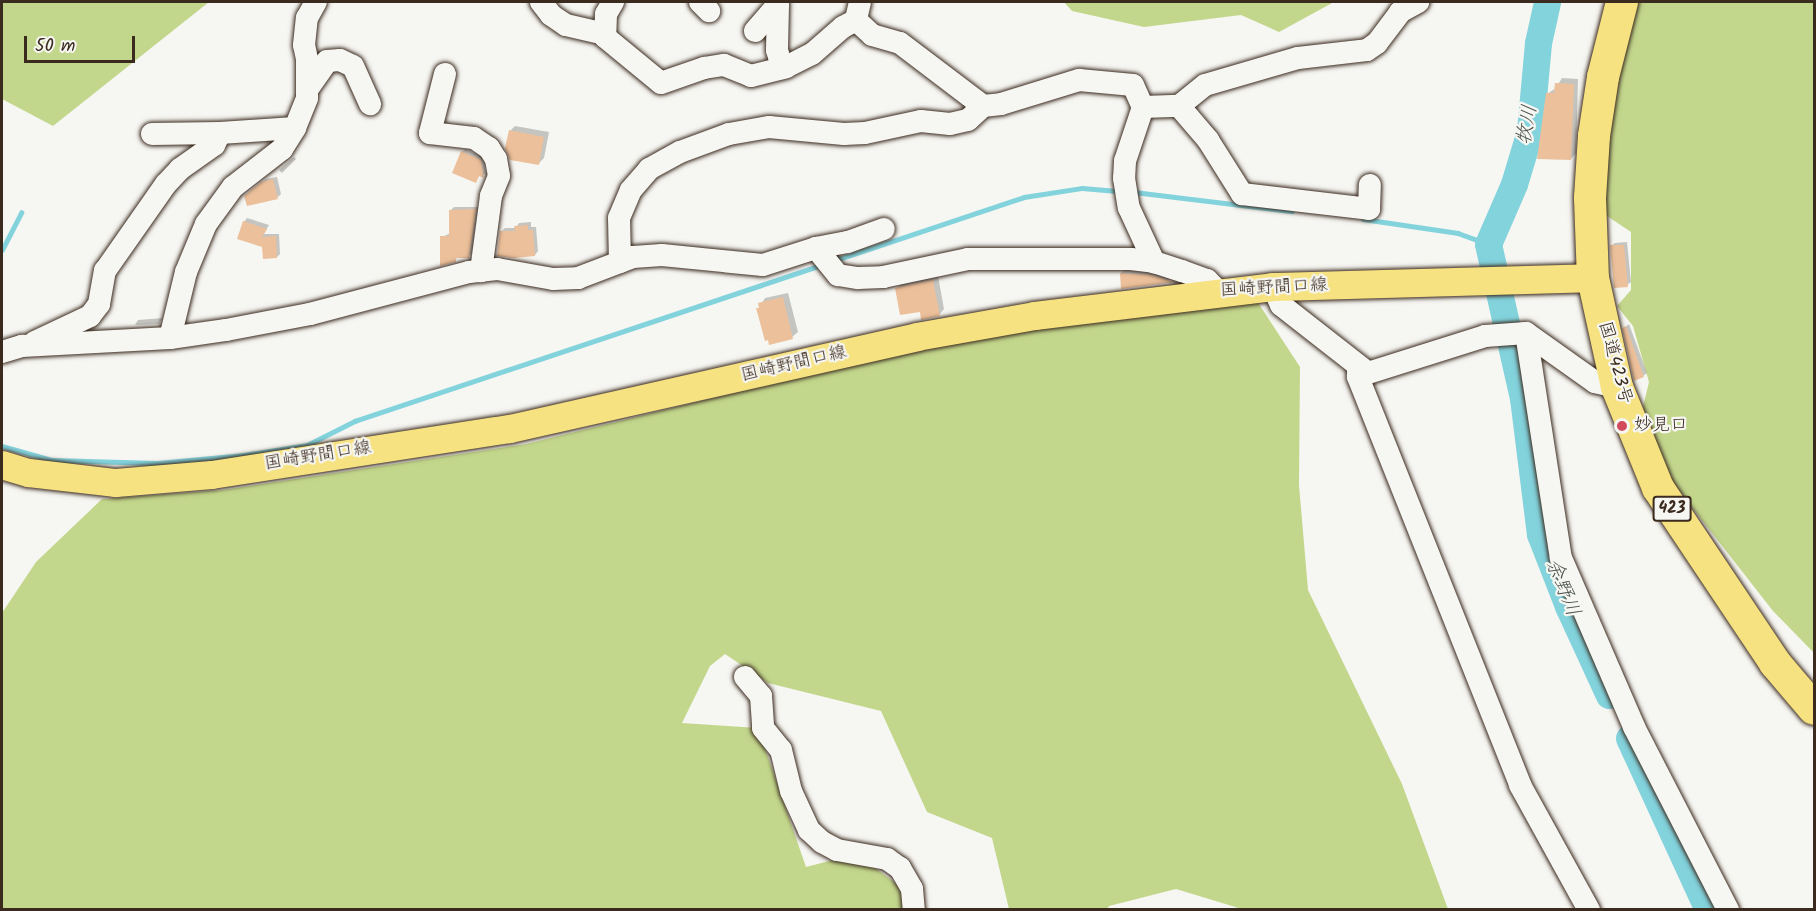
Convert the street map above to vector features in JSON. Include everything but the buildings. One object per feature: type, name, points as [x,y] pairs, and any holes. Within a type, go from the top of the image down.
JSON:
[{"type":"highway","name":"国道423号","points":[[1622,2],[1603,77],[1594,136],[1590,198],[1593,278],[1617,387],[1658,488],[1775,663],[1815,709]]},
{"type":"main road","name":"国崎野間口線","points":[[2,465],[28,473],[116,483],[212,475],[510,429],[917,338],[1023,318],[1273,287],[1593,278]]},
{"type":"street","points":[[170,338],[186,272],[206,224],[233,187],[282,149],[295,128],[307,98],[307,59],[304,45],[307,18],[315,2]]},
{"type":"street","points":[[541,2],[551,15],[566,25],[605,34]]},
{"type":"street","points":[[613,2],[606,14],[605,37],[661,83],[704,68],[724,65],[751,76],[782,68],[812,54],[858,11],[872,35],[900,43],[983,106]]},
{"type":"street","points":[[1143,107],[1179,106],[1205,85],[1298,58],[1367,50],[1377,43],[1400,12],[1418,2]]},
{"type":"street","points":[[755,31],[778,5],[777,50],[782,68]]},
{"type":"street","points":[[307,90],[327,61],[340,60],[353,66],[370,104]]},
{"type":"street","points":[[445,74],[430,133],[474,138],[489,148],[496,159],[499,176],[492,196],[481,271]]},
{"type":"street","points":[[620,262],[619,218],[631,190],[649,169],[680,152],[729,134],[769,127],[844,134],[865,133],[921,121],[950,124],[968,120],[983,106],[1001,104],[1079,80],[1134,86],[1143,107],[1125,161],[1124,178],[1129,208],[1154,262]]},
{"type":"street","points":[[1179,106],[1208,140],[1242,194],[1369,209],[1370,185]]},
{"type":"street","points":[[153,134],[220,133],[295,128]]},
{"type":"street","points":[[17,348],[90,316],[99,304],[105,271],[166,184],[180,169],[214,145],[220,133]]},
{"type":"street","points":[[2,336],[17,348],[170,338],[310,314],[481,271],[496,269],[553,279],[578,278],[633,257],[662,255],[763,265],[816,248],[848,242],[884,229]]},
{"type":"street","points":[[816,248],[838,274],[858,278],[882,277],[968,259],[1154,262],[1207,280],[1219,292]]},
{"type":"street","points":[[1273,287],[1281,305],[1368,373],[1485,336],[1526,333],[1595,382],[1617,387]]},
{"type":"street","points":[[1526,333],[1561,558],[1634,727],[1728,909]]},
{"type":"street","points":[[1358,366],[1358,377],[1520,785],[1589,909]]},
{"type":"street","points":[[745,677],[761,696],[763,728],[781,750],[791,791],[809,830],[822,842],[837,850],[887,859],[900,868],[912,889],[914,909]]},
{"type":"green space","points":[[2,2],[209,2],[53,126],[2,99]]},
{"type":"green space","points":[[1064,2],[1334,2],[1279,32],[1241,15],[1144,27],[1072,11]]},
{"type":"green space","points":[[1629,2],[1814,2],[1814,653],[1773,611],[1662,469],[1641,415],[1649,382],[1633,326],[1617,306],[1631,290],[1631,232],[1601,212],[1623,24]]},
{"type":"green space","points":[[1257,301],[1300,367],[1299,485],[1308,590],[1402,784],[1448,909],[1242,909],[1176,889],[1109,906],[1107,909],[1009,909],[992,838],[927,812],[881,711],[768,683],[725,654],[710,666],[682,723],[758,728],[806,867],[856,854],[898,885],[905,909],[2,910],[2,613],[36,562],[102,499],[223,490],[526,444],[917,348],[1106,318]]},
{"type":"waterway","name":"余野川","points":[[1547,2],[1538,43],[1530,131],[1514,184],[1488,244],[1523,398],[1540,534],[1568,606],[1609,695]]},
{"type":"waterway","points":[[833,261],[1024,197],[1082,188],[1120,191]]},
{"type":"waterway","points":[[1134,192],[1292,211]]},
{"type":"waterway","points":[[2,250],[21,213]]},
{"type":"waterway","points":[[1363,219],[1458,233],[1488,244]]},
{"type":"waterway","points":[[2,446],[52,460],[157,463],[244,455],[307,445],[355,421],[820,265]]},
{"type":"waterway","name":"余野川","points":[[1629,738],[1708,910]]},
{"type":"place","name":"妙見口","points":[[1622,426]]},
{"type":"water label","name":"牧川","points":[[1528,125]]}]
